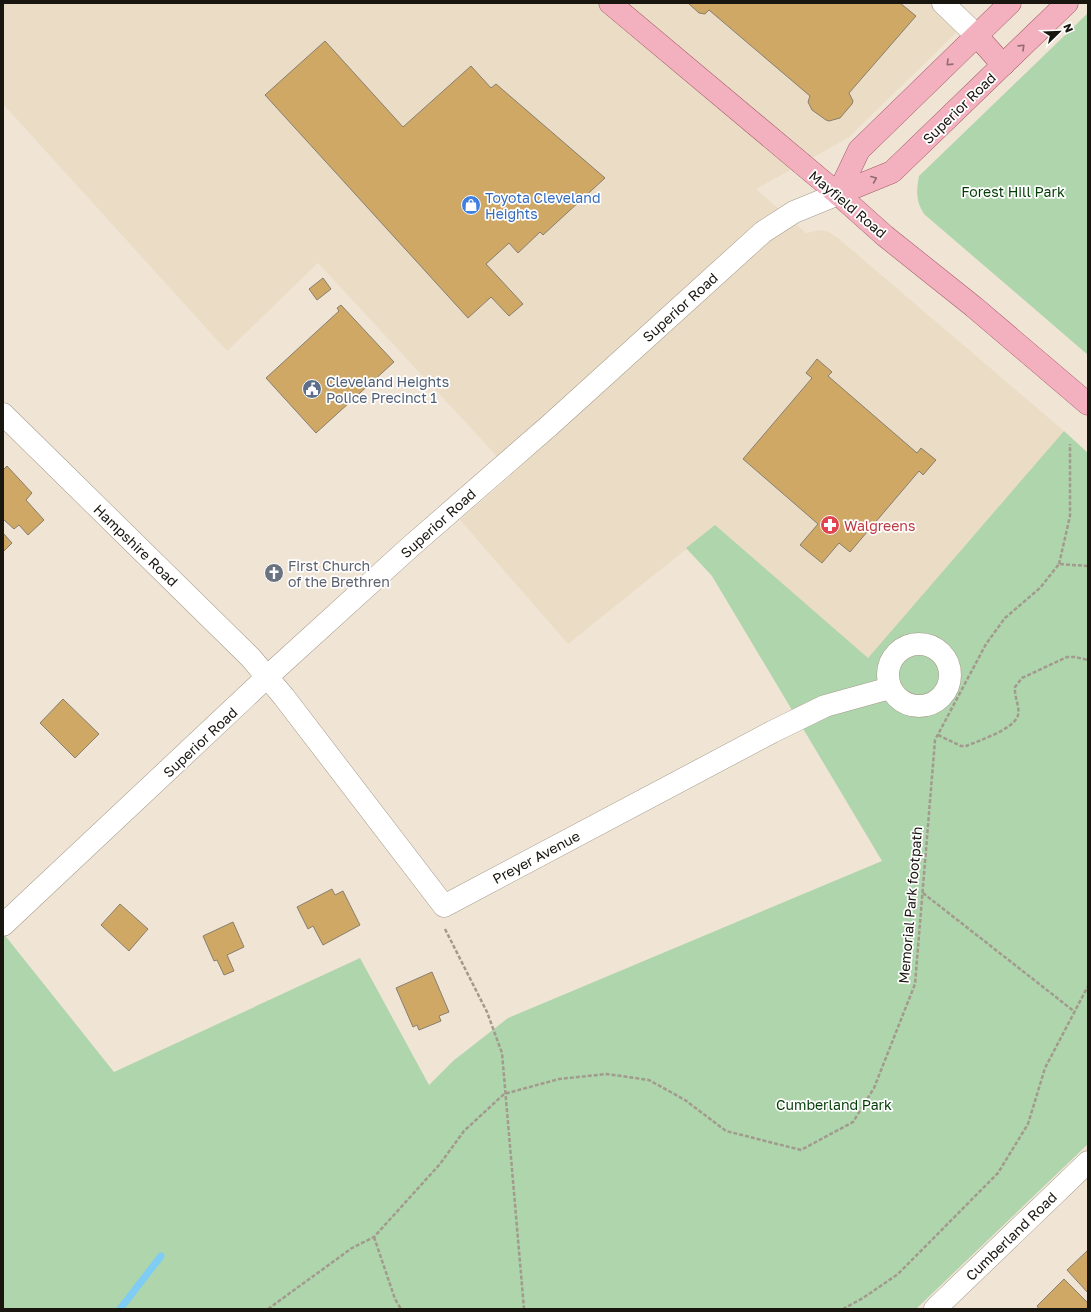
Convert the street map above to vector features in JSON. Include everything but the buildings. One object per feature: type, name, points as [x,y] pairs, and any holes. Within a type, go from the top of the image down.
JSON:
[{"type":"main road","name":"Mayfield Road","points":[[610,3],[838,194],[885,236],[974,307],[1088,404]]},
{"type":"main road","points":[[838,194],[859,150],[1010,3]]},
{"type":"main road","name":"Superior Road","points":[[838,194],[892,172],[1067,3]]},
{"type":"main road","points":[[977,36],[1003,65]]},
{"type":"street","points":[[944,3],[977,36]]},
{"type":"street","name":"Superior Road","points":[[3,925],[267,677],[763,232],[794,212],[838,194]]},
{"type":"street","name":"Hampshire Road","points":[[3,414],[252,658],[267,677]]},
{"type":"street","name":"Preyer Avenue","points":[[267,677],[444,906],[812,712],[825,706],[890,688]]},
{"type":"street","name":"Cumberland Road","points":[[935,1309],[1088,1162]]},
{"type":"path","points":[[1070,444],[1070,516],[1059,564],[1088,566]]},
{"type":"path","name":"Memorial Park footpath","points":[[504,1094],[559,1079],[607,1074],[650,1080],[685,1100],[726,1131],[801,1150],[853,1122],[874,1088],[915,984],[935,740],[986,644],[1005,618],[1040,588],[1059,564]]},
{"type":"path","points":[[938,735],[961,746],[966,746],[1006,728],[1013,724],[1017,718],[1018,710],[1014,691],[1016,684],[1022,678],[1075,656],[1088,660]]},
{"type":"path","points":[[923,892],[1075,1012]]},
{"type":"path","points":[[444,926],[489,1018],[502,1053],[504,1094],[524,1309]]},
{"type":"path","points":[[843,1309],[863,1298],[898,1274],[998,1173],[1028,1124],[1045,1068],[1088,986]]},
{"type":"path","points":[[268,1309],[352,1248],[374,1237],[440,1164],[464,1131],[504,1094]]},
{"type":"path","points":[[374,1237],[395,1299],[401,1309]]},
{"type":"shaded area","points":[[3,3],[938,3],[962,27],[848,138],[756,189],[806,233],[821,230],[829,232],[838,238],[1064,431],[868,658],[715,526],[568,644],[460,520],[511,475],[493,452],[318,263],[227,351],[3,104]]},
{"type":"green space","name":"Forest Hill Park","points":[[1088,13],[1088,355],[924,214],[919,205],[917,187],[919,176]]},
{"type":"green space","name":"Cumberland Park","points":[[1064,431],[1088,453],[1088,1144],[916,1309],[3,1309],[3,933],[114,1072],[360,958],[429,1085],[453,1061],[508,1018],[882,861],[712,576],[686,548],[715,525],[868,658]]},
{"type":"waterway","points":[[120,1309],[161,1256]]},
{"type":"place","name":"Toyota Cleveland Heights","points":[[471,205]]},
{"type":"place","name":"Cleveland Heights Police Precinct 1","points":[[312,389]]},
{"type":"place","name":"Walgreens","points":[[830,525]]},
{"type":"place","name":"First Church of the Brethren","points":[[274,573]]}]
